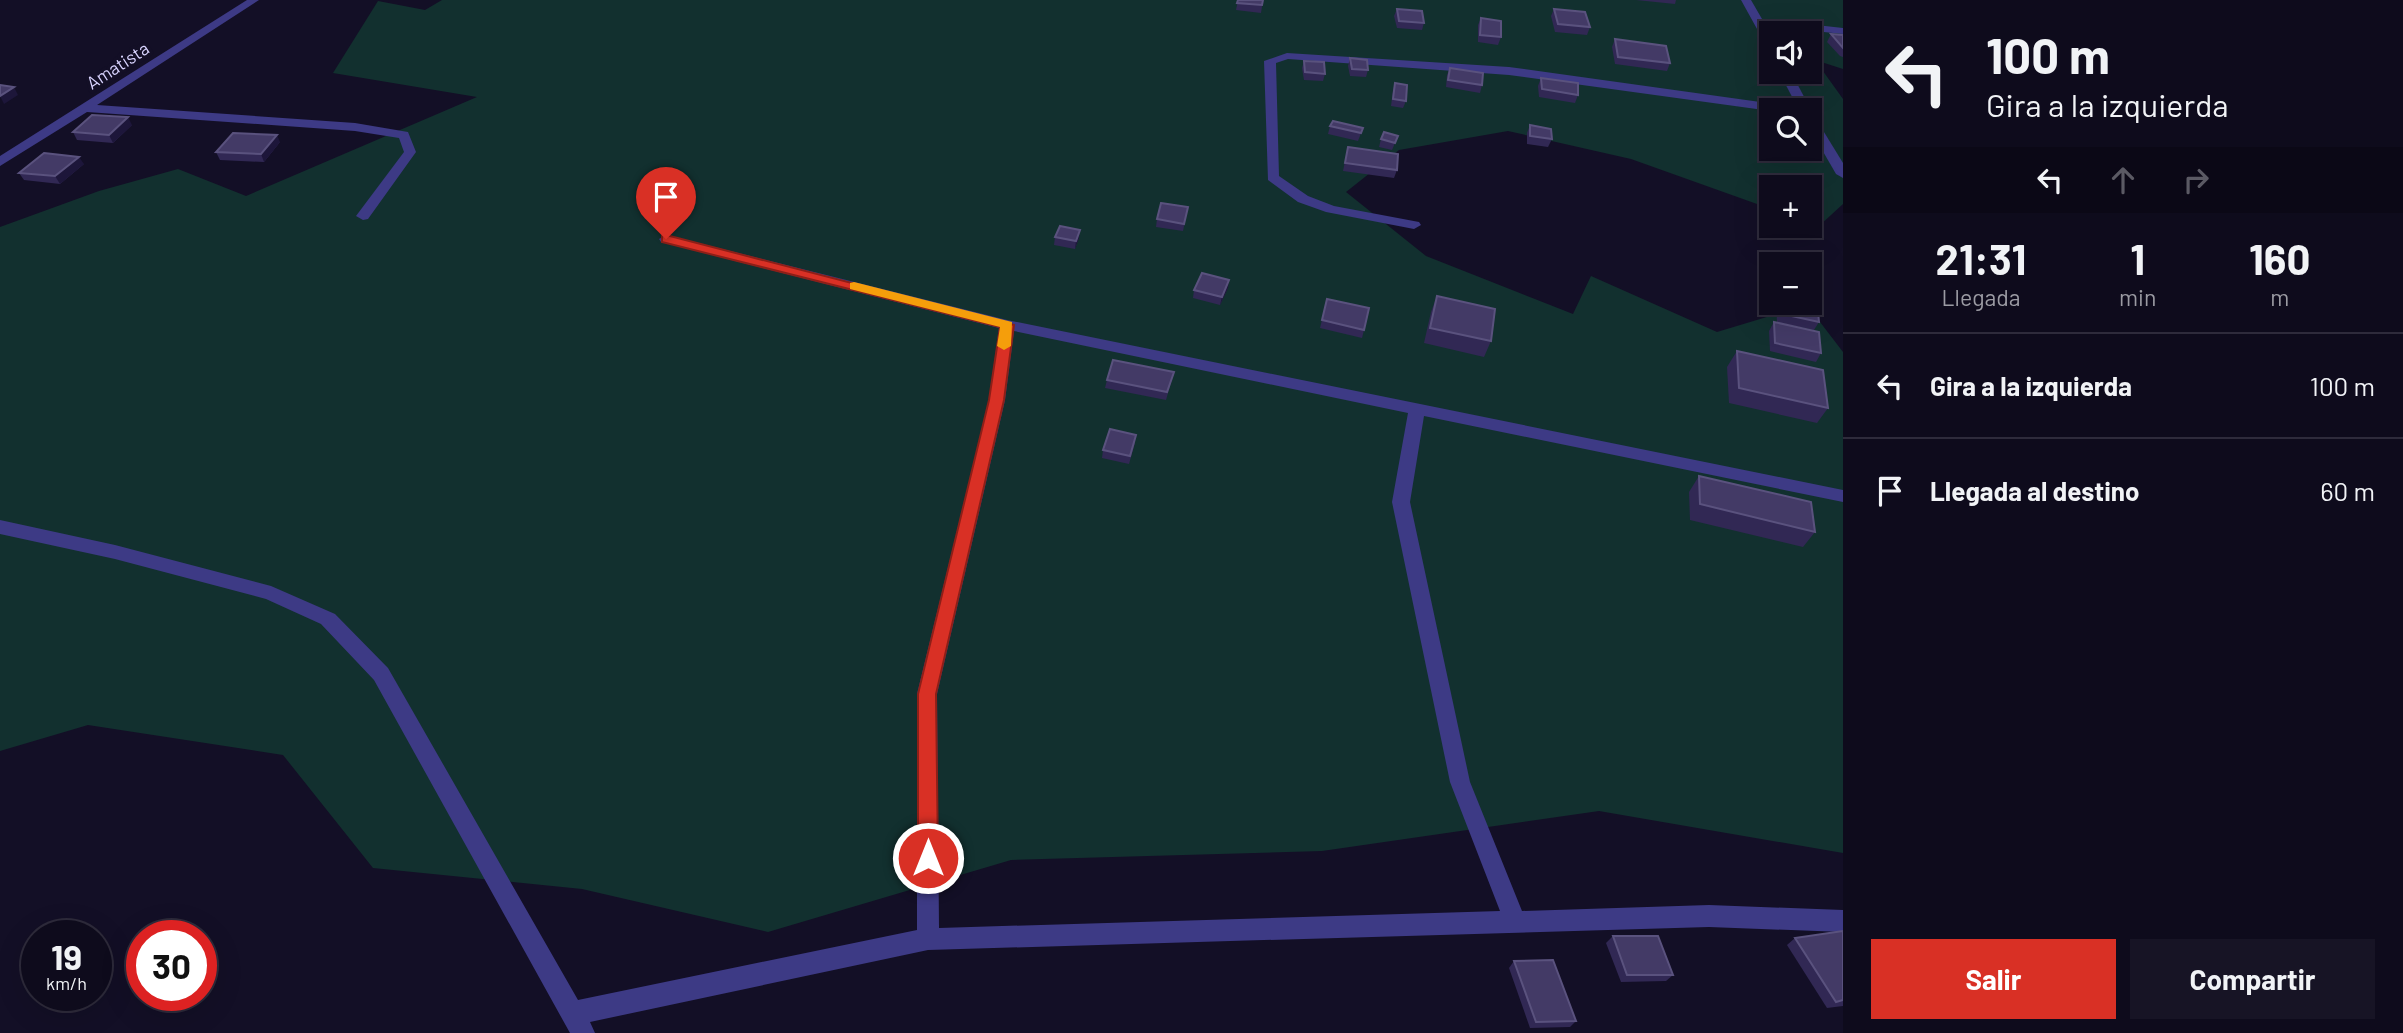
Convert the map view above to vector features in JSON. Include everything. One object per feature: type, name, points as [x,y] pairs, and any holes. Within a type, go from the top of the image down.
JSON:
[{"type":"street","name":"Amatista","points":[[0,162],[254,0]]},
{"type":"street","points":[[1746,0],[1759,22]]},
{"type":"street","points":[[1822,29],[1843,31]]},
{"type":"street","points":[[1414,225],[1331,209],[1303,199],[1273,177],[1270,61],[1287,55],[1509,71],[1759,106]]},
{"type":"street","points":[[86,108],[355,127],[404,135],[410,152],[363,216]]},
{"type":"street","points":[[1822,139],[1843,174]]},
{"type":"street","points":[[666,239],[1007,325],[1843,496]]},
{"type":"street","points":[[928,939],[927,694],[997,400],[1007,325]]},
{"type":"street","points":[[1417,409],[1402,502],[1460,782],[1515,921]]},
{"type":"street","points":[[0,527],[116,552],[271,593],[328,619],[381,674],[579,1023],[928,939],[1709,916],[1843,920]]},
{"type":"green space","points":[[442,0],[1843,0],[1843,69],[1822,62],[1822,21],[1759,21],[1759,84],[1822,84],[1822,70],[1843,99],[1843,204],[1822,223],[1822,175],[1759,175],[1759,205],[1631,159],[1508,131],[1399,150],[1346,192],[1426,256],[1573,314],[1591,276],[1717,332],[1774,315],[1815,315],[1843,352],[1843,853],[1599,811],[1322,851],[1011,860],[768,932],[582,889],[373,868],[283,755],[88,725],[0,751],[0,227],[99,191],[178,169],[246,196],[477,97],[333,73],[378,1],[425,10]]},
{"type":"building","points":[[1238,0],[1263,0],[1262,5],[1237,3]]},
{"type":"building","points":[[1397,9],[1422,11],[1424,23],[1399,21]]},
{"type":"building","points":[[1554,9],[1585,12],[1590,27],[1558,24]]},
{"type":"building","points":[[1481,18],[1501,21],[1501,37],[1480,35]]},
{"type":"building","points":[[1831,34],[1843,35],[1843,48]]},
{"type":"building","points":[[1615,39],[1666,46],[1670,63],[1618,57]]},
{"type":"building","points":[[1350,58],[1367,60],[1368,70],[1352,69]]},
{"type":"building","points":[[1304,61],[1324,62],[1325,74],[1305,72]]},
{"type":"building","points":[[1450,68],[1483,73],[1482,85],[1448,80]]},
{"type":"building","points":[[1541,78],[1578,83],[1578,95],[1542,89]]},
{"type":"building","points":[[1395,83],[1407,85],[1406,101],[1393,99]]},
{"type":"building","points":[[0,85],[14,87],[0,96]]},
{"type":"building","points":[[92,115],[128,117],[109,135],[73,132]]},
{"type":"building","points":[[1333,121],[1363,128],[1361,133],[1330,126]]},
{"type":"building","points":[[1530,125],[1551,129],[1552,139],[1530,136]]},
{"type":"building","points":[[1384,132],[1398,136],[1395,143],[1381,139]]},
{"type":"building","points":[[233,133],[277,135],[261,154],[216,152]]},
{"type":"building","points":[[1348,147],[1398,154],[1397,170],[1345,163]]},
{"type":"building","points":[[44,153],[79,157],[55,176],[19,173]]},
{"type":"building","points":[[1161,203],[1188,207],[1184,224],[1157,219]]},
{"type":"building","points":[[1060,226],[1080,230],[1076,241],[1055,237]]},
{"type":"building","points":[[1202,273],[1229,280],[1222,297],[1194,290]]},
{"type":"building","points":[[1437,296],[1495,309],[1491,341],[1430,328]]},
{"type":"building","points":[[1327,299],[1369,308],[1364,330],[1322,320]]},
{"type":"building","points":[[1787,315],[1818,315],[1819,322]]},
{"type":"building","points":[[1774,322],[1819,332],[1821,353],[1775,343]]},
{"type":"building","points":[[1737,351],[1823,370],[1828,408],[1739,388]]},
{"type":"building","points":[[1113,360],[1174,372],[1167,392],[1107,380]]},
{"type":"building","points":[[1110,429],[1136,435],[1130,456],[1103,450]]},
{"type":"building","points":[[1699,476],[1811,502],[1815,532],[1700,504]]},
{"type":"building","points":[[1843,931],[1843,1000],[1836,1002],[1795,938]]},
{"type":"building","points":[[1613,936],[1658,936],[1673,975],[1627,975]]},
{"type":"building","points":[[1553,960],[1576,1021],[1536,1022],[1514,961]]},
{"type":"slow traffic","points":[[854,286],[1007,325],[1004,346]]},
{"type":"route","points":[[666,239],[1007,325],[997,400],[927,694],[928,858]]}]
